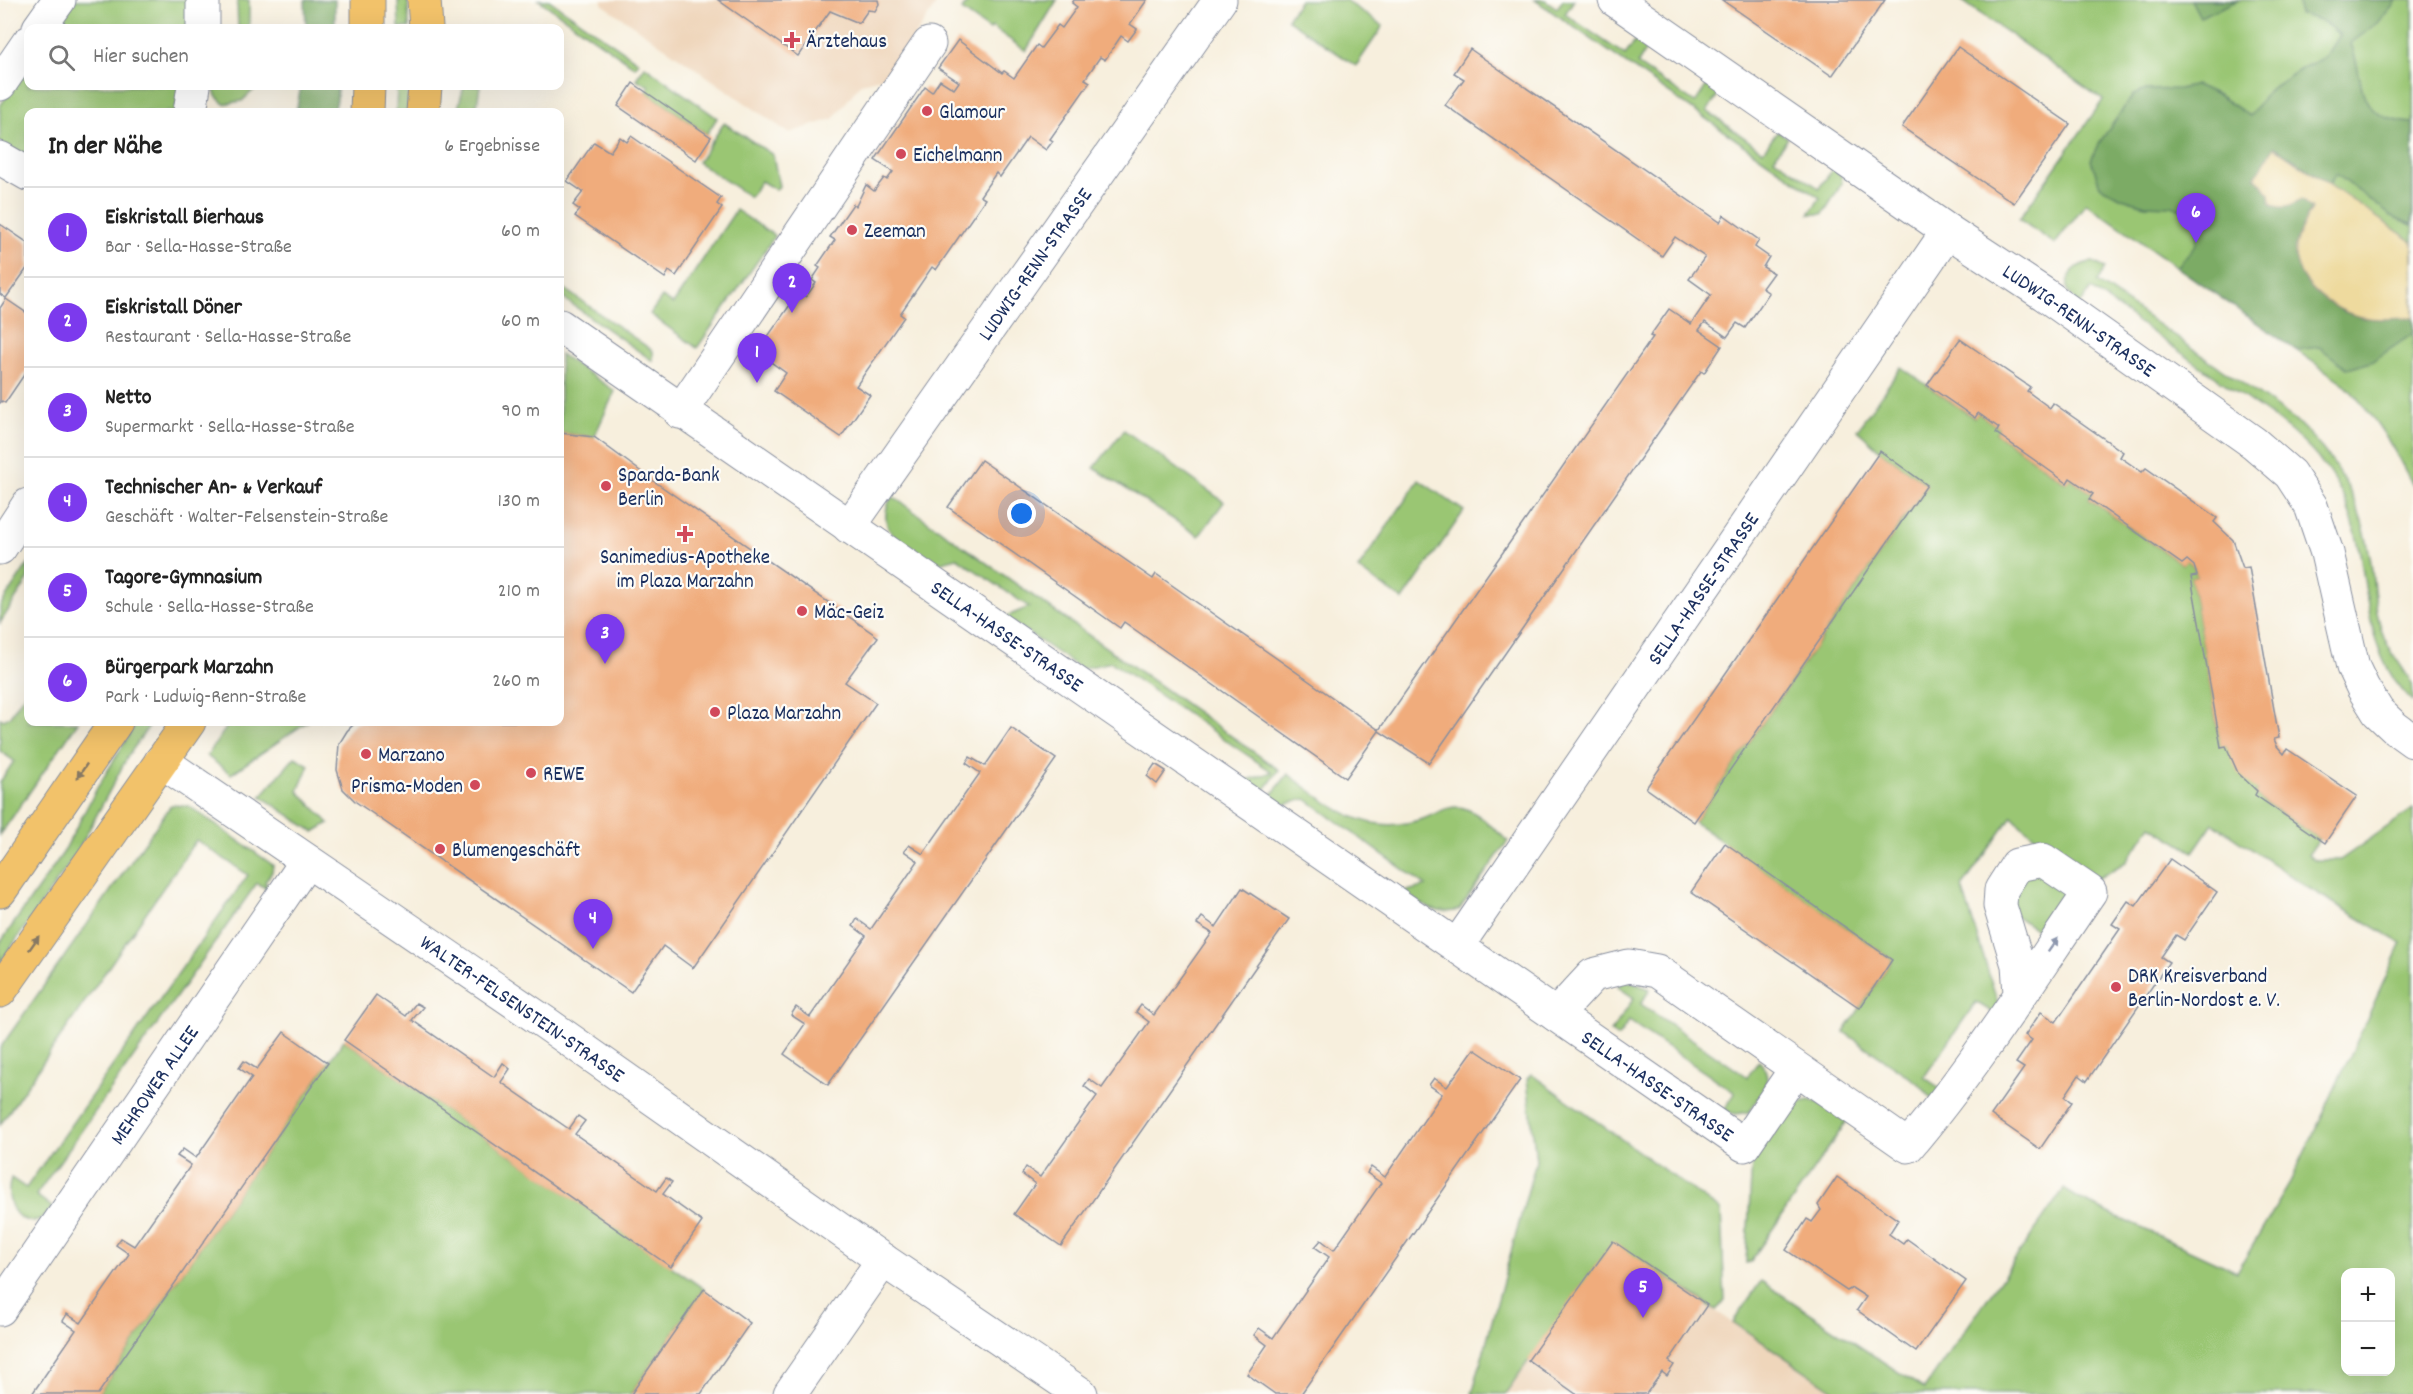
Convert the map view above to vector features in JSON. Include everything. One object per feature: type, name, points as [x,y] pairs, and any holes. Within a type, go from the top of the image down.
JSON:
[{"type":"main road","points":[[368,0],[368,24]]},
{"type":"main road","points":[[424,0],[426,24]]},
{"type":"main road","points":[[367,108],[368,90]]},
{"type":"main road","points":[[423,108],[425,90]]},
{"type":"main road","points":[[0,891],[113,726]]},
{"type":"main road","points":[[0,991],[186,726]]},
{"type":"street","points":[[42,24],[59,0]]},
{"type":"street","points":[[203,0],[203,24]]},
{"type":"street","name":"LUDWIG-RENN-STRASSE","points":[[849,527],[1220,0]]},
{"type":"street","name":"LUDWIG-RENN-STRASSE","points":[[1615,0],[1948,231],[2052,299],[2254,443],[2290,474],[2311,506],[2327,553],[2353,667],[2358,678],[2378,712],[2413,741]]},
{"type":"street","points":[[680,412],[929,44]]},
{"type":"street","points":[[0,84],[24,49]]},
{"type":"street","points":[[191,108],[193,90]]},
{"type":"street","points":[[0,158],[24,172]]},
{"type":"street","name":"SELLA-HASSE-STRASSE","points":[[1457,946],[1948,231]]},
{"type":"street","name":"SELLA-HASSE-STRASSE","points":[[564,329],[680,412],[1744,1145],[1796,1069]]},
{"type":"street","points":[[0,548],[24,511]]},
{"type":"street","name":"WALTER-FELSENSTEIN-STRASSE","points":[[161,760],[546,1024],[883,1260],[1081,1394]]},
{"type":"street","name":"MEHROWER ALLEE","points":[[0,1309],[307,861]]},
{"type":"street","points":[[1556,1015],[1593,975],[1629,966],[1657,971],[1908,1146],[1936,1113],[2020,993]]},
{"type":"street","points":[[790,1394],[883,1260]]},
{"type":"shaded area","points":[[602,0],[939,0],[888,76],[861,83],[833,119],[789,133],[602,4]]},
{"type":"shaded area","points":[[1613,1241],[1707,1305],[1839,1394],[1505,1394]]},
{"type":"green space","points":[[73,0],[187,0],[188,24],[57,24]]},
{"type":"green space","points":[[237,0],[249,0],[249,24],[238,24]]},
{"type":"green space","points":[[305,0],[335,0],[335,24],[306,24]]},
{"type":"green space","points":[[398,0],[408,0],[409,24],[399,24]]},
{"type":"green space","points":[[539,0],[549,0],[639,62],[635,67]]},
{"type":"green space","points":[[969,0],[1057,0],[1026,51],[992,27],[990,30],[962,10]]},
{"type":"green space","points":[[1300,0],[1345,0],[1383,26],[1356,66],[1287,19]]},
{"type":"green space","points":[[1535,0],[1545,0],[1557,8],[1563,0],[1574,0],[1565,14],[1625,55],[1640,35],[1650,43],[1637,64],[1695,103],[1709,82],[1721,91],[1707,111],[1763,151],[1778,131],[1788,138],[1774,158],[1819,188],[1833,169],[1841,175],[1842,183],[1823,214],[1809,214],[1820,198]]},
{"type":"green space","points":[[1961,0],[2413,0],[2413,486],[2382,432],[2343,383],[2086,203],[2055,244],[2019,219],[2103,100]]},
{"type":"green space","points":[[2191,0],[2239,0],[2200,17]]},
{"type":"green space","points":[[2299,0],[2397,0],[2378,23],[2351,43],[2365,98],[2371,107],[2393,120],[2413,123],[2412,225],[2390,215],[2336,174],[2329,184],[2275,147],[2256,177],[2270,194],[2271,204],[2286,207],[2301,200],[2312,209],[2307,217],[2319,294],[2342,311],[2364,318],[2413,318],[2411,335],[2371,362],[2348,369],[2319,347],[2296,350],[2177,267],[2196,244],[2200,217],[2171,206],[2145,205],[2122,198],[2100,186],[2091,160],[2097,146],[2133,95],[2146,90],[2179,89],[2196,85],[2218,95],[2250,116],[2269,90],[2304,67],[2326,57],[2340,35],[2322,21],[2299,14]]},
{"type":"green space","points":[[645,66],[717,118],[707,134],[646,92],[649,86],[636,79]]},
{"type":"green space","points":[[24,71],[24,90],[180,90],[176,108],[24,108],[24,163],[0,148],[0,106]]},
{"type":"green space","points":[[214,90],[254,90],[242,101],[224,104],[216,96]]},
{"type":"green space","points":[[300,90],[337,90],[335,108],[297,108]]},
{"type":"green space","points":[[397,90],[409,90],[407,108],[396,108]]},
{"type":"green space","points":[[463,90],[479,90],[476,108],[458,108]]},
{"type":"green space","points":[[724,123],[773,155],[779,186],[776,190],[761,181],[750,197],[698,162]]},
{"type":"green space","points":[[736,210],[775,236],[697,348],[650,314],[662,297],[673,304]]},
{"type":"green space","points":[[2093,262],[2105,268],[2097,282],[2294,419],[2323,449],[2344,481],[2360,516],[2370,556],[2375,602],[2381,629],[2387,644],[2412,684],[2413,702],[2395,680],[2382,657],[2368,608],[2355,531],[2342,494],[2327,470],[2310,449],[2279,422],[2091,289],[2079,306],[2068,291],[2068,279],[2077,267]]},
{"type":"green space","points":[[564,289],[653,351],[653,361],[564,299]]},
{"type":"green space","points":[[564,357],[615,391],[594,437],[564,433]]},
{"type":"green space","points":[[1901,367],[1974,418],[1978,413],[1999,428],[1996,433],[2066,483],[2070,478],[2093,494],[2089,499],[2182,564],[2187,560],[2194,566],[2197,576],[2191,577],[2221,746],[2226,746],[2257,791],[2255,795],[2319,839],[2308,855],[2316,860],[2340,860],[2413,809],[2413,1394],[1839,1394],[1733,1322],[1761,1281],[1924,1389],[2064,1189],[2083,1201],[2237,1272],[2290,1183],[2401,943],[2307,887],[2213,823],[2193,852],[2151,826],[2126,862],[2097,879],[2025,829],[2012,816],[1962,887],[2000,1010],[1995,1014],[1976,1002],[1924,1077],[1941,1089],[1933,1100],[1919,1084],[1844,1032],[1892,960],[1694,822],[1927,485],[1880,451],[1857,430]]},
{"type":"green space","points":[[1124,430],[1224,502],[1199,536],[1094,468]]},
{"type":"green space","points":[[1419,480],[1464,511],[1403,600],[1358,569]]},
{"type":"green space","points":[[892,496],[1279,770],[1261,795],[1242,782],[1272,772],[1111,662],[1081,669],[1005,617],[1029,607],[957,558],[931,565],[903,545],[889,529],[886,519],[887,508]]},
{"type":"green space","points":[[24,570],[24,586],[0,623],[0,606]]},
{"type":"green space","points":[[24,695],[24,726],[75,726],[0,835],[0,782],[14,761],[0,751],[0,718],[4,720],[10,716]]},
{"type":"green space","points":[[135,726],[149,726],[128,756],[76,854],[0,963],[0,943],[63,853],[97,788]]},
{"type":"green space","points":[[227,726],[301,726],[231,774],[207,756]]},
{"type":"green space","points":[[295,757],[309,765],[298,791],[329,823],[314,832],[261,796]]},
{"type":"green space","points":[[1288,774],[1342,812],[1367,822],[1385,825],[1402,824],[1449,808],[1459,807],[1476,814],[1508,841],[1459,910],[1443,912],[1429,908],[1403,892],[1426,886],[1306,799],[1278,806],[1268,799]]},
{"type":"green space","points":[[171,805],[189,806],[273,865],[272,872],[265,882],[272,892],[257,883],[36,1195],[52,1207],[45,1216],[28,1221],[14,1211],[10,1202],[11,1178],[26,1188],[248,875],[196,840],[0,1125],[0,1048]]},
{"type":"green space","points":[[2042,873],[2064,891],[2069,907],[2052,930],[2036,929],[2015,916],[2009,896],[2024,874]]},
{"type":"green space","points":[[1628,981],[1650,989],[1641,1004],[1747,1077],[1759,1061],[1767,1074],[1767,1081],[1749,1112],[1736,1114],[1724,1111],[1735,1093],[1629,1021],[1618,1037],[1611,1032],[1634,998],[1618,987],[1621,982]]},
{"type":"green space","points":[[344,1040],[704,1289],[631,1394],[98,1394]]},
{"type":"green space","points":[[1531,1074],[1721,1211],[1725,1301],[1716,1310],[1613,1242],[1505,1394],[1472,1394],[1536,1161],[1527,1079]]},
{"type":"green space","points":[[1809,1100],[1820,1103],[1847,1121],[1750,1262],[1746,1263],[1752,1161],[1786,1110],[1797,1103]]},
{"type":"sand","points":[[2274,147],[2413,242],[2413,318],[2374,319],[2350,314],[2327,301],[2307,282],[2296,259],[2295,246],[2312,209],[2301,200],[2286,207],[2271,204],[2270,194],[2255,177]]},
{"type":"building","name":"Ärztehaus","points":[[718,0],[878,0],[879,4],[875,11],[868,10],[859,23],[830,11],[798,56]]},
{"type":"building","points":[[1074,0],[1147,0],[1130,24],[1137,29],[1128,41],[1121,36],[1105,60],[1100,57],[1085,79],[1090,82],[1050,139],[1053,141],[1046,150],[1028,137],[1000,177],[996,173],[980,196],[985,199],[936,270],[932,267],[900,314],[904,317],[856,386],[870,395],[841,437],[774,391],[786,373],[757,352],[799,292],[806,297],[816,283],[812,280],[820,268],[817,266],[835,240],[830,237],[853,204],[856,206],[866,185],[874,191],[884,178],[887,180],[893,172],[875,160],[925,87],[932,92],[940,80],[954,89],[959,82],[938,68],[958,40],[1002,73],[1004,71],[1014,78],[1037,45],[1041,48],[1058,25],[1062,28],[1077,7],[1072,3]]},
{"type":"building","points":[[1722,0],[1885,0],[1832,76]]},
{"type":"building","points":[[1958,47],[2070,124],[2014,203],[1902,127]]},
{"type":"building","points":[[1470,49],[1720,222],[1724,215],[1759,240],[1755,247],[1769,257],[1763,267],[1773,273],[1762,288],[1769,293],[1745,328],[1737,323],[1727,337],[1705,322],[1699,330],[1722,346],[1704,373],[1701,371],[1429,763],[1379,731],[1346,778],[1124,622],[1120,628],[948,507],[981,460],[1153,579],[1156,574],[1379,730],[1653,337],[1650,336],[1669,309],[1691,324],[1711,295],[1689,279],[1705,257],[1675,237],[1662,256],[1445,105],[1464,79],[1454,73]]},
{"type":"building","points":[[633,83],[711,137],[696,160],[618,106]]},
{"type":"building","points":[[631,136],[721,198],[717,204],[722,208],[676,276],[669,271],[665,278],[575,216],[580,210],[573,205],[583,192],[567,181],[594,142],[610,152],[620,137],[627,142]]},
{"type":"building","points":[[0,224],[24,240],[24,273],[6,298],[0,294]]},
{"type":"building","points":[[6,299],[24,311],[24,375],[5,403],[2,401],[0,403],[0,308]]},
{"type":"building","points":[[1960,339],[2030,387],[2027,391],[2050,408],[2053,403],[2123,452],[2120,457],[2142,472],[2146,468],[2217,518],[2214,522],[2233,540],[2243,568],[2249,567],[2279,738],[2274,739],[2277,746],[2284,754],[2287,749],[2357,796],[2325,843],[2255,795],[2257,791],[2238,773],[2226,746],[2221,747],[2191,577],[2197,576],[2194,566],[2187,560],[2182,564],[2089,499],[2093,494],[2070,478],[2067,483],[1996,433],[1999,428],[1978,413],[1975,418],[1927,385]]},
{"type":"building","name":"Plaza Marzahn","points":[[564,433],[594,437],[878,637],[845,682],[876,703],[693,968],[663,946],[631,992],[356,802],[343,789],[337,770],[339,744],[352,726],[564,726]]},
{"type":"building","points":[[1880,451],[1927,485],[1694,822],[1646,788]]},
{"type":"building","points":[[1011,728],[1056,759],[828,1085],[784,1054],[805,1024],[791,1015],[796,1007],[810,1017],[866,936],[853,926],[857,919],[871,929],[918,861],[904,851],[909,845],[923,854],[980,773],[966,763],[970,757],[985,766]]},
{"type":"building","points":[[1155,764],[1166,771],[1157,784],[1147,776]]},
{"type":"building","points":[[1725,843],[1892,960],[1860,1008],[1691,892]]},
{"type":"building","name":"DRK Kreisverband Berlin-Nordost e. V.","points":[[2170,859],[2217,892],[2184,940],[2176,935],[2161,957],[2169,962],[2087,1081],[2079,1075],[2065,1096],[2072,1102],[2040,1149],[1991,1115],[2024,1068],[2016,1063],[2032,1040],[2025,1035],[2041,1012],[2056,1022],[2120,929],[2112,924],[2128,901],[2136,906]]},
{"type":"building","points":[[1242,888],[1289,919],[1061,1246],[1014,1214],[1035,1184],[1022,1174],[1026,1167],[1040,1177],[1097,1096],[1084,1086],[1089,1079],[1102,1088],[1149,1022],[1136,1012],[1141,1005],[1154,1015],[1212,933],[1197,924],[1202,917],[1216,927]]},
{"type":"building","points":[[376,995],[406,1016],[416,1003],[423,1007],[412,1020],[494,1077],[503,1063],[510,1069],[501,1082],[569,1129],[578,1116],[585,1121],[575,1134],[657,1191],[666,1178],[672,1182],[663,1194],[702,1222],[671,1267],[344,1040]]},
{"type":"building","points":[[284,1032],[328,1063],[98,1394],[32,1394],[76,1330],[63,1321],[67,1314],[81,1323],[129,1254],[116,1245],[121,1238],[134,1246],[191,1165],[177,1156],[183,1149],[196,1158],[252,1077],[239,1068],[244,1061],[257,1069]]},
{"type":"building","points":[[1474,1049],[1520,1080],[1301,1394],[1275,1394],[1247,1374],[1267,1345],[1254,1335],[1259,1328],[1273,1338],[1329,1257],[1315,1247],[1321,1240],[1334,1250],[1381,1183],[1367,1173],[1371,1167],[1385,1177],[1442,1094],[1429,1085],[1434,1078],[1447,1087]]},
{"type":"building","points":[[1837,1177],[1898,1220],[1889,1234],[1903,1244],[1907,1239],[1966,1281],[1916,1352],[1857,1310],[1866,1297],[1852,1288],[1847,1291],[1786,1250],[1807,1219],[1812,1222],[1821,1210],[1818,1205]]},
{"type":"building","points":[[1613,1241],[1707,1305],[1669,1361],[1674,1365],[1667,1376],[1662,1372],[1646,1394],[1576,1394],[1528,1360]]},
{"type":"building","points":[[704,1289],[750,1323],[701,1394],[631,1394]]},
{"type":"place","name":"Ärztehaus","points":[[792,40]]},
{"type":"place","name":"Glamour","points":[[927,111]]},
{"type":"place","name":"Eichelmann","points":[[901,154]]},
{"type":"place","name":"Zeeman","points":[[852,230]]},
{"type":"place","name":"Bürgerpark Marzahn","points":[[2196,243]]},
{"type":"place","name":"Eiskristall Döner","points":[[792,313]]},
{"type":"place","name":"Eiskristall Bierhaus","points":[[757,383]]},
{"type":"place","name":"Sparda-Bank Berlin","points":[[606,486]]},
{"type":"place","name":"Sanimedius-Apotheke im Plaza Marzahn","points":[[685,534]]},
{"type":"place","name":"Mäc-Geiz","points":[[802,611]]},
{"type":"place","name":"Netto","points":[[605,664]]},
{"type":"place","name":"Plaza Marzahn","points":[[715,712]]},
{"type":"place","name":"Marzano","points":[[366,754]]},
{"type":"place","name":"REWE","points":[[531,773]]},
{"type":"place","name":"Prisma-Moden","points":[[475,785]]},
{"type":"place","name":"Blumengeschäft","points":[[440,849]]},
{"type":"place","name":"Technischer An- & Verkauf","points":[[593,949]]},
{"type":"place","name":"DRK Kreisverband Berlin-Nordost e. V.","points":[[2116,987]]},
{"type":"place","name":"Tagore-Gymnasium","points":[[1643,1318]]}]
